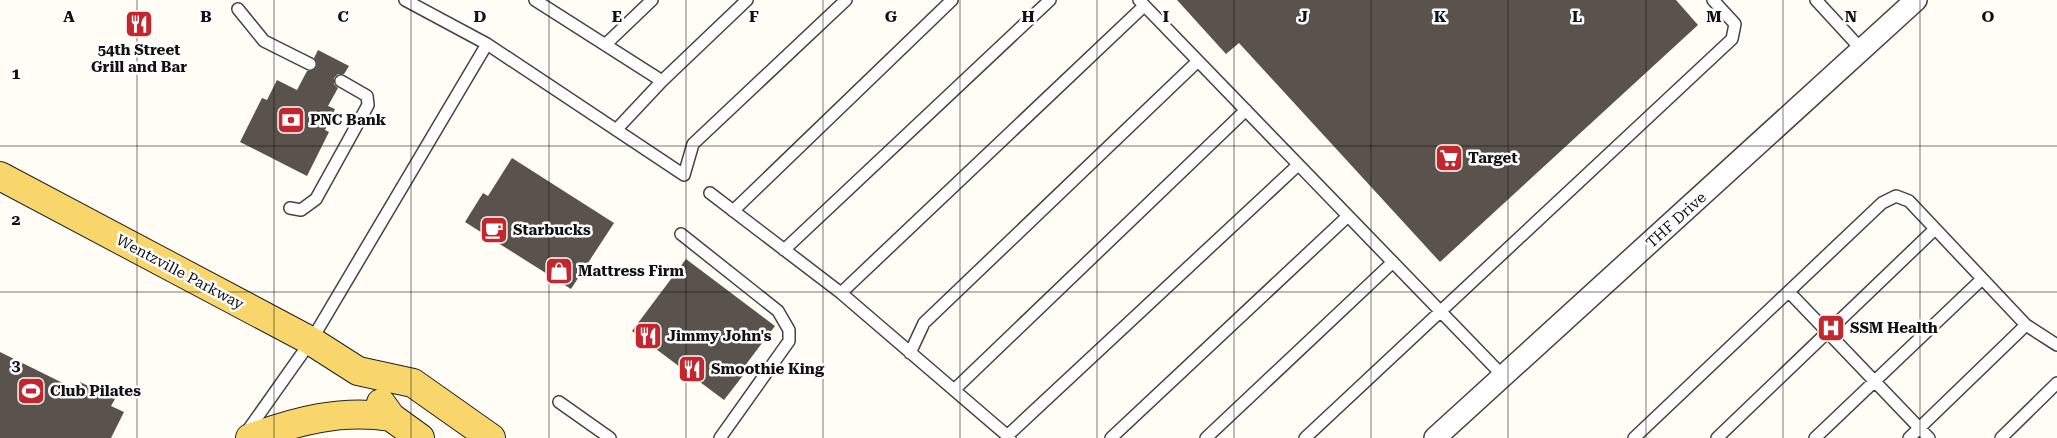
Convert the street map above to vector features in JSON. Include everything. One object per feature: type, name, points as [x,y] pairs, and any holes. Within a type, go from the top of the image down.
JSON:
[{"type":"main road","name":"Wentzville Parkway","points":[[0,176],[311,341],[358,371],[412,383],[491,438]]},
{"type":"main road","name":"Wentzville Parkway","points":[[358,371],[391,417],[420,438]]},
{"type":"main road","points":[[250,438],[290,423],[329,415],[370,414],[391,417]]},
{"type":"street","name":"THF Drive","points":[[1435,438],[1916,0]]},
{"type":"lane","points":[[405,0],[487,44],[684,175],[693,144],[846,0]]},
{"type":"lane","points":[[605,44],[652,0]]},
{"type":"lane","points":[[616,130],[662,81],[747,0]]},
{"type":"lane","points":[[733,211],[952,0]]},
{"type":"lane","points":[[784,250],[1050,0]]},
{"type":"lane","points":[[1305,438],[1732,38],[1735,24],[1713,0]]},
{"type":"lane","points":[[1816,0],[1862,50]]},
{"type":"lane","points":[[543,2],[662,81]]},
{"type":"lane","points":[[841,293],[1142,3],[1504,377]]},
{"type":"lane","points":[[238,9],[264,41],[310,64]]},
{"type":"lane","points":[[243,438],[311,341],[487,44]]},
{"type":"lane","points":[[910,353],[924,322],[1198,61]]},
{"type":"lane","points":[[290,208],[301,210],[316,199],[368,105],[367,96],[341,81]]},
{"type":"lane","points":[[954,390],[1246,110]]},
{"type":"lane","points":[[710,193],[841,293],[1008,437],[1298,164]]},
{"type":"lane","points":[[1634,438],[1882,203],[1896,196],[1909,201],[2026,325],[2057,345]]},
{"type":"lane","points":[[1110,438],[1348,216]]},
{"type":"lane","points":[[1716,438],[1935,229]]},
{"type":"lane","points":[[681,234],[778,311],[789,330],[789,341],[720,438]]},
{"type":"lane","points":[[1206,438],[1392,262]]},
{"type":"lane","points":[[1816,438],[1982,279]]},
{"type":"lane","points":[[1789,292],[1929,438]]},
{"type":"lane","points":[[1909,438],[2026,325]]},
{"type":"lane","points":[[2000,438],[2057,383]]},
{"type":"lane","points":[[558,402],[610,438]]},
{"type":"building","name":"Target","points":[[1177,0],[1676,0],[1698,25],[1440,262],[1239,43],[1226,54]]},
{"type":"building","name":"PNC Bank","points":[[318,50],[349,66],[344,74],[338,74],[334,78],[334,84],[338,88],[328,106],[335,109],[325,130],[329,132],[307,176],[240,142],[262,98],[267,100],[277,80],[297,90],[307,71],[316,68],[317,63],[314,58]]},
{"type":"building","points":[[512,158],[614,223],[571,289],[465,222],[483,193],[488,196]]},
{"type":"building","points":[[686,259],[775,326],[741,371],[745,373],[724,400],[632,331]]},
{"type":"building","points":[[0,352],[77,390],[80,382],[115,399],[111,406],[124,412],[111,438],[0,438]]},
{"type":"place","name":"54th Street Grill and Bar","points":[[139,24]]},
{"type":"place","name":"PNC Bank","points":[[291,120]]},
{"type":"place","name":"Target","points":[[1449,158]]},
{"type":"place","name":"Starbucks","points":[[494,230]]},
{"type":"place","name":"Mattress Firm","points":[[559,271]]},
{"type":"place","name":"SSM Health","points":[[1831,328]]},
{"type":"place","name":"Jimmy John's","points":[[648,336]]},
{"type":"place","name":"Smoothie King","points":[[692,369]]},
{"type":"place","name":"Club Pilates","points":[[31,391]]}]
